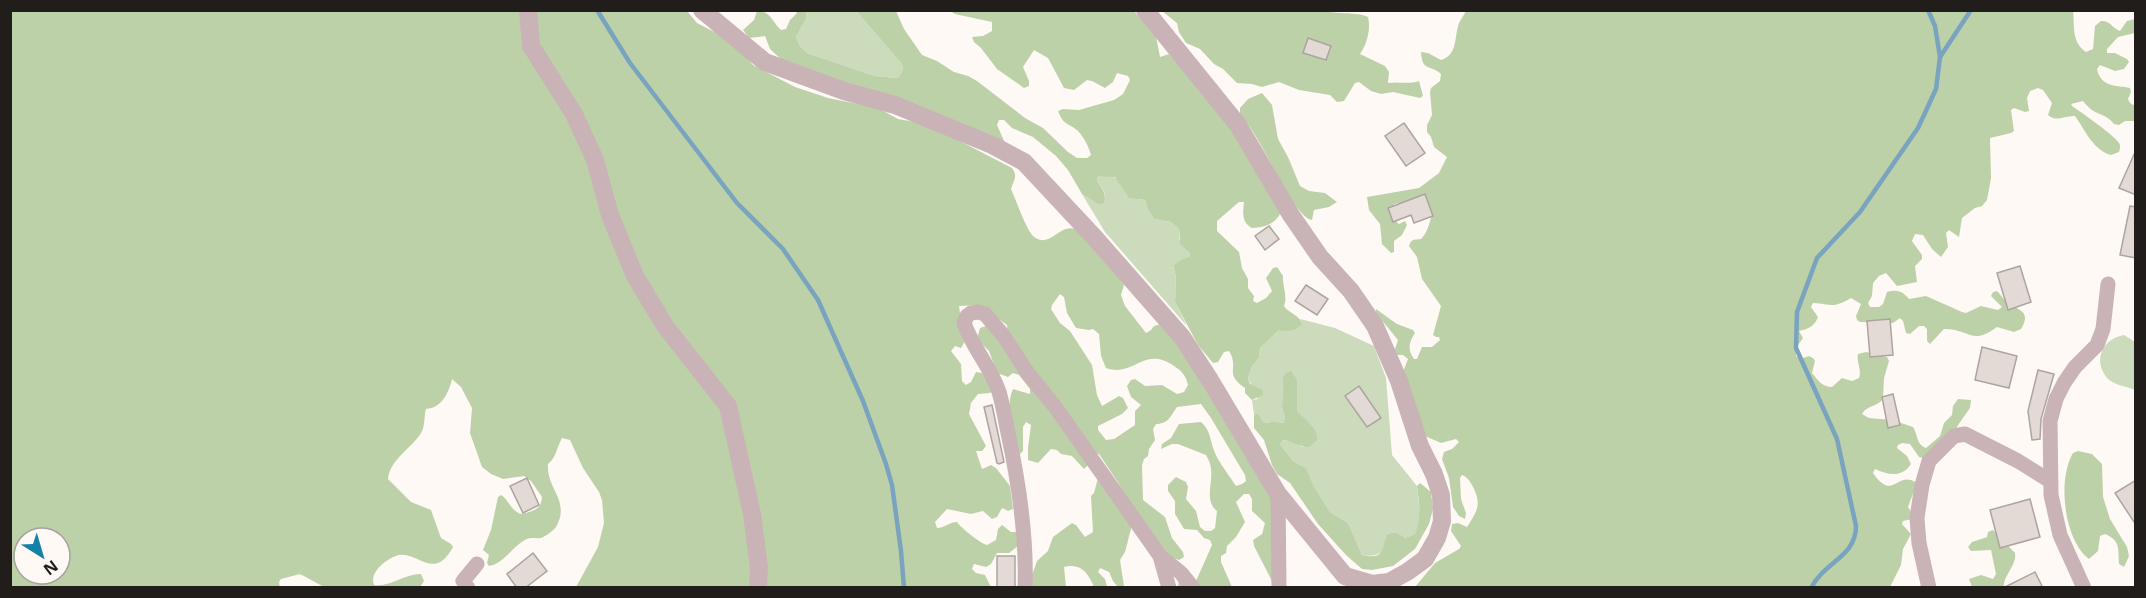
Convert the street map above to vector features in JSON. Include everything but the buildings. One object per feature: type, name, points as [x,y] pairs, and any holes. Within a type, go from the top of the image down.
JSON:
[{"type":"street","points":[[528,10],[531,46],[574,114],[595,160],[610,215],[634,276],[665,326],[728,406],[752,514],[759,567],[758,588]]},
{"type":"street","points":[[702,10],[765,62],[844,91],[895,105],[992,145],[1024,162],[1182,337],[1278,494],[1345,576],[1372,584],[1389,582],[1425,559],[1437,538],[1442,521],[1441,495],[1434,474],[1420,446],[1399,381],[1375,326],[1351,291],[1320,257],[1291,215],[1238,125],[1145,10]]},
{"type":"street","points":[[2084,588],[2061,535],[2051,495],[2050,421],[2056,399],[2075,367],[2097,345],[2103,328],[2108,284]]},
{"type":"street","points":[[1025,588],[1026,553],[1017,471],[999,392],[989,369],[974,347],[964,323],[971,313],[985,314],[1003,334],[1027,372],[1056,408],[1160,556],[1181,573],[1193,588]]},
{"type":"street","points":[[1929,588],[1919,543],[1917,518],[1922,485],[1929,461],[1954,436],[1965,434],[2018,461],[2050,481]]},
{"type":"street","points":[[1278,494],[1279,588]]},
{"type":"street","points":[[1160,556],[1169,588]]},
{"type":"street","points":[[468,588],[463,581],[477,564]]},
{"type":"green space","points":[[1318,10],[1368,17],[1368,36],[1360,54],[1385,66],[1389,72],[1388,83],[1419,81],[1423,96],[1420,98],[1393,92],[1381,94],[1371,91],[1359,82],[1355,83],[1344,101],[1337,102],[1330,95],[1299,90],[1279,82],[1262,87],[1237,83],[1200,49],[1186,43],[1179,32],[1177,23],[1162,11]]},
{"type":"green space","points":[[10,11],[687,11],[697,23],[734,42],[753,65],[795,87],[828,98],[878,108],[898,119],[921,123],[1012,168],[1015,176],[1011,189],[1033,236],[1044,240],[1069,228],[1075,229],[1107,259],[1124,285],[1121,295],[1125,306],[1146,333],[1154,326],[1161,324],[1170,331],[1272,493],[1273,583],[1253,540],[1262,534],[1265,523],[1252,511],[1252,499],[1249,494],[1244,494],[1236,502],[1245,522],[1227,546],[1226,553],[1221,556],[1221,562],[1232,587],[1178,587],[1179,579],[1196,581],[1212,545],[1210,540],[1204,538],[1197,530],[1184,529],[1175,514],[1175,501],[1168,491],[1168,485],[1176,477],[1186,482],[1188,487],[1186,499],[1196,511],[1200,527],[1205,531],[1215,528],[1217,511],[1210,497],[1211,467],[1206,455],[1178,444],[1161,449],[1162,444],[1171,438],[1179,424],[1201,422],[1209,432],[1217,457],[1236,486],[1246,481],[1245,475],[1201,404],[1177,407],[1167,421],[1156,424],[1153,429],[1155,440],[1142,465],[1143,500],[1165,517],[1172,538],[1183,552],[1184,557],[1179,560],[1173,558],[1159,545],[1127,503],[1119,484],[1099,454],[1093,453],[1089,464],[1084,469],[1072,456],[1051,449],[1038,463],[1028,460],[1031,425],[1026,422],[1023,427],[1023,451],[1019,455],[1011,422],[1011,397],[1013,389],[1030,394],[1030,389],[1019,375],[1013,373],[1008,377],[997,373],[989,351],[977,339],[980,328],[986,326],[1008,336],[1007,325],[980,305],[959,306],[964,343],[961,348],[955,346],[951,351],[961,364],[962,381],[966,385],[971,382],[976,372],[988,377],[994,388],[990,393],[978,394],[971,403],[969,414],[986,446],[982,451],[976,451],[982,469],[991,465],[996,468],[1010,486],[1013,509],[1008,511],[1002,508],[997,517],[992,519],[983,511],[971,514],[947,509],[935,522],[937,528],[957,522],[987,545],[996,540],[998,529],[1002,525],[1011,532],[1017,532],[1018,546],[1009,553],[997,553],[991,564],[986,567],[974,564],[972,569],[976,573],[985,575],[991,587],[576,587],[598,547],[604,523],[602,500],[570,440],[562,438],[555,456],[548,464],[548,473],[560,502],[560,518],[556,527],[541,538],[529,538],[522,542],[500,561],[489,566],[487,563],[489,555],[483,550],[491,530],[498,497],[501,495],[515,511],[522,514],[538,507],[542,497],[531,481],[524,476],[503,479],[482,467],[470,433],[472,408],[461,387],[452,379],[442,401],[435,407],[426,409],[421,433],[397,460],[388,479],[411,502],[431,510],[441,538],[453,547],[446,557],[433,564],[399,555],[384,562],[374,575],[374,585],[380,585],[421,574],[424,581],[420,587],[324,587],[300,574],[281,579],[280,588],[11,587]],"holes":[[[1060,294],[1064,297],[1067,313],[1076,328],[1093,329],[1099,334],[1101,356],[1106,368],[1125,369],[1146,360],[1163,360],[1183,374],[1188,385],[1184,392],[1177,394],[1162,385],[1145,386],[1135,379],[1131,380],[1127,386],[1131,397],[1141,405],[1135,411],[1135,425],[1114,439],[1106,440],[1098,430],[1098,426],[1122,414],[1128,408],[1123,398],[1119,396],[1102,406],[1097,395],[1092,365],[1070,331],[1060,323],[1051,309]]]},
{"type":"green space","points":[[757,11],[768,15],[781,30],[786,29],[790,20],[797,13],[796,11],[806,11],[806,19],[796,37],[800,46],[807,53],[875,76],[898,78],[903,70],[902,64],[856,11],[896,11],[904,29],[922,55],[977,81],[1025,118],[1043,128],[1068,152],[1077,158],[1087,158],[1091,155],[1084,140],[1079,132],[1062,120],[1058,111],[1079,110],[1114,100],[1123,94],[1130,80],[1128,76],[1117,73],[1113,82],[1105,88],[1087,80],[1074,90],[1064,88],[1048,58],[1034,50],[1023,67],[1029,81],[1029,86],[1024,88],[997,69],[974,42],[972,37],[983,36],[992,31],[992,22],[950,11],[1134,11],[1156,36],[1160,57],[1169,54],[1216,105],[1282,210],[1277,219],[1270,224],[1252,228],[1244,220],[1244,202],[1239,202],[1217,221],[1217,231],[1239,252],[1242,268],[1248,279],[1248,288],[1254,296],[1253,301],[1257,303],[1272,291],[1266,278],[1273,268],[1277,267],[1283,276],[1284,306],[1302,323],[1298,328],[1292,330],[1279,330],[1260,348],[1259,358],[1252,366],[1248,378],[1250,384],[1263,390],[1263,395],[1252,400],[1245,393],[1245,388],[1238,383],[1233,374],[1233,362],[1229,351],[1224,352],[1218,362],[1213,363],[1198,345],[1175,302],[1176,277],[1173,266],[1190,256],[1180,244],[1179,229],[1171,222],[1154,219],[1145,200],[1129,198],[1115,177],[1098,176],[1097,181],[1105,197],[1104,203],[1099,205],[1082,194],[1068,170],[1056,156],[1033,137],[1012,128],[1004,120],[999,120],[997,125],[1005,143],[782,60],[770,49],[765,36],[749,38],[743,30],[754,20]]},
{"type":"green space","points":[[806,11],[856,11],[902,64],[903,70],[898,78],[875,76],[807,53],[800,46],[796,37],[806,19]]},
{"type":"green space","points":[[1466,11],[2073,11],[2076,39],[2086,52],[2093,49],[2095,26],[2101,21],[2107,22],[2120,31],[2127,21],[2135,19],[2135,33],[2118,37],[2107,49],[2107,53],[2115,53],[2127,59],[2129,62],[2124,69],[2115,71],[2100,65],[2097,69],[2106,83],[2130,88],[2128,99],[2135,106],[2135,121],[2114,124],[2092,110],[2083,101],[2071,104],[2116,140],[2120,145],[2119,152],[2111,155],[2099,149],[2075,116],[2058,119],[2048,115],[2052,103],[2043,90],[2038,88],[2030,91],[2027,98],[2029,111],[2014,108],[2011,110],[2014,131],[1990,138],[1991,178],[1987,200],[1982,206],[1975,208],[1962,218],[1959,237],[1949,230],[1946,233],[1948,247],[1941,257],[1932,249],[1923,235],[1915,234],[1912,241],[1922,255],[1922,259],[1915,266],[1917,282],[1897,286],[1886,273],[1879,276],[1873,283],[1872,296],[1868,303],[1870,307],[1879,307],[1883,304],[1887,292],[1897,291],[1902,292],[1909,299],[1926,296],[1966,313],[1981,306],[1998,310],[2002,307],[1991,296],[1997,291],[2024,315],[2021,329],[2014,332],[1997,327],[1989,333],[1976,336],[1944,329],[1930,344],[1927,341],[1927,329],[1924,326],[1919,326],[1910,334],[1906,333],[1900,318],[1893,323],[1860,322],[1856,316],[1861,304],[1851,298],[1836,305],[1813,303],[1811,307],[1818,317],[1815,323],[1799,331],[1803,338],[1796,348],[1796,356],[1800,359],[1809,356],[1813,358],[1815,361],[1812,373],[1820,383],[1826,386],[1832,387],[1842,378],[1852,381],[1859,378],[1858,354],[1866,352],[1887,357],[1889,361],[1884,378],[1883,399],[1862,414],[1869,418],[1892,420],[1913,427],[1919,442],[1926,448],[1940,436],[1944,423],[1952,415],[1953,406],[1958,399],[1971,400],[1970,408],[1953,436],[1928,459],[1919,457],[1910,444],[1902,443],[1897,448],[1907,456],[1911,464],[1899,473],[1885,473],[1875,469],[1873,473],[1886,485],[1891,486],[1904,480],[1917,483],[1908,507],[1913,515],[1912,519],[1903,521],[1902,524],[1911,534],[1903,549],[1901,565],[1890,587],[1415,587],[1435,563],[1459,549],[1461,546],[1451,531],[1452,524],[1458,523],[1467,527],[1478,502],[1472,485],[1462,475],[1460,478],[1461,499],[1466,513],[1465,519],[1459,516],[1453,507],[1449,478],[1442,459],[1444,452],[1452,449],[1459,442],[1456,439],[1441,443],[1425,436],[1403,372],[1408,359],[1403,355],[1396,355],[1398,340],[1376,313],[1376,309],[1397,324],[1413,330],[1415,333],[1410,349],[1414,359],[1417,359],[1422,347],[1432,347],[1440,340],[1439,337],[1433,335],[1441,306],[1422,279],[1417,257],[1409,246],[1412,241],[1421,239],[1428,227],[1432,215],[1427,198],[1394,204],[1395,220],[1399,224],[1405,221],[1407,225],[1402,235],[1394,241],[1394,252],[1391,253],[1382,244],[1380,224],[1369,210],[1367,197],[1419,188],[1439,173],[1447,157],[1434,147],[1427,132],[1427,125],[1432,115],[1431,88],[1440,81],[1441,74],[1425,65],[1421,52],[1441,60],[1446,58],[1453,50],[1459,23]]},
{"type":"green space","points":[[1262,93],[1272,105],[1278,139],[1300,186],[1309,191],[1325,193],[1337,202],[1329,207],[1314,210],[1312,220],[1304,216],[1286,191],[1257,139],[1240,115],[1240,108],[1248,99]]},
{"type":"green space","points":[[1098,176],[1115,177],[1131,196],[1145,200],[1154,219],[1171,222],[1179,229],[1179,239],[1190,256],[1180,260],[1173,267],[1176,277],[1175,302],[1187,326],[1105,232],[1082,194],[1099,205],[1104,203],[1104,191],[1097,181]]},
{"type":"green space","points":[[1300,319],[1335,328],[1374,346],[1386,378],[1392,455],[1417,486],[1420,514],[1415,534],[1405,538],[1397,533],[1385,540],[1383,552],[1368,556],[1362,555],[1348,523],[1330,512],[1306,468],[1293,461],[1280,444],[1283,440],[1303,447],[1312,426],[1297,411],[1297,380],[1283,378],[1282,408],[1285,418],[1283,423],[1263,422],[1258,413],[1254,415],[1252,400],[1258,399],[1248,378],[1252,366],[1259,358],[1260,348],[1280,329],[1302,323]]},
{"type":"green space","points":[[2124,335],[2135,342],[2135,390],[2108,379],[2101,365],[2100,358],[2105,346],[2116,337]]},
{"type":"green space","points":[[1291,371],[1297,380],[1297,411],[1313,428],[1317,440],[1309,447],[1283,440],[1280,444],[1293,461],[1306,468],[1330,512],[1348,523],[1362,555],[1379,555],[1387,535],[1392,533],[1405,538],[1415,534],[1419,516],[1417,486],[1420,483],[1431,492],[1433,509],[1429,524],[1415,549],[1393,566],[1372,570],[1362,569],[1318,524],[1290,483],[1277,474],[1272,465],[1264,440],[1254,428],[1254,415],[1258,413],[1263,422],[1283,423],[1285,418],[1282,408],[1283,378]]},
{"type":"green space","points":[[2078,451],[2092,454],[2102,464],[2103,497],[2110,519],[2127,547],[2129,556],[2124,567],[2119,564],[2118,546],[2105,534],[2100,536],[2098,551],[2089,559],[2080,550],[2074,538],[2069,524],[2064,493],[2068,465],[2073,453]]},
{"type":"green space","points":[[1098,478],[1130,514],[1131,529],[1125,552],[1120,560],[1124,586],[1118,587],[1109,572],[1100,568],[1098,572],[1105,579],[1107,587],[1094,587],[1083,570],[1070,566],[1064,567],[1066,587],[1032,587],[1032,575],[1037,561],[1048,551],[1053,537],[1072,523],[1085,537],[1093,532],[1091,496]]},
{"type":"green space","points":[[1993,530],[2015,553],[2014,562],[2004,587],[1972,587],[1969,579],[1981,575],[1993,579],[1996,574],[1991,550],[1971,551],[1968,547],[1972,542],[1987,537],[1988,532]]},
{"type":"waterway","points":[[597,10],[630,63],[737,203],[783,249],[818,300],[863,401],[886,464],[892,485],[904,588]]},
{"type":"waterway","points":[[1811,588],[1851,545],[1856,526],[1837,439],[1796,348],[1797,312],[1817,258],[1860,212],[1918,128],[1936,89],[1940,57],[1935,26],[1928,10]]},
{"type":"waterway","points":[[1940,57],[1971,10]]}]
